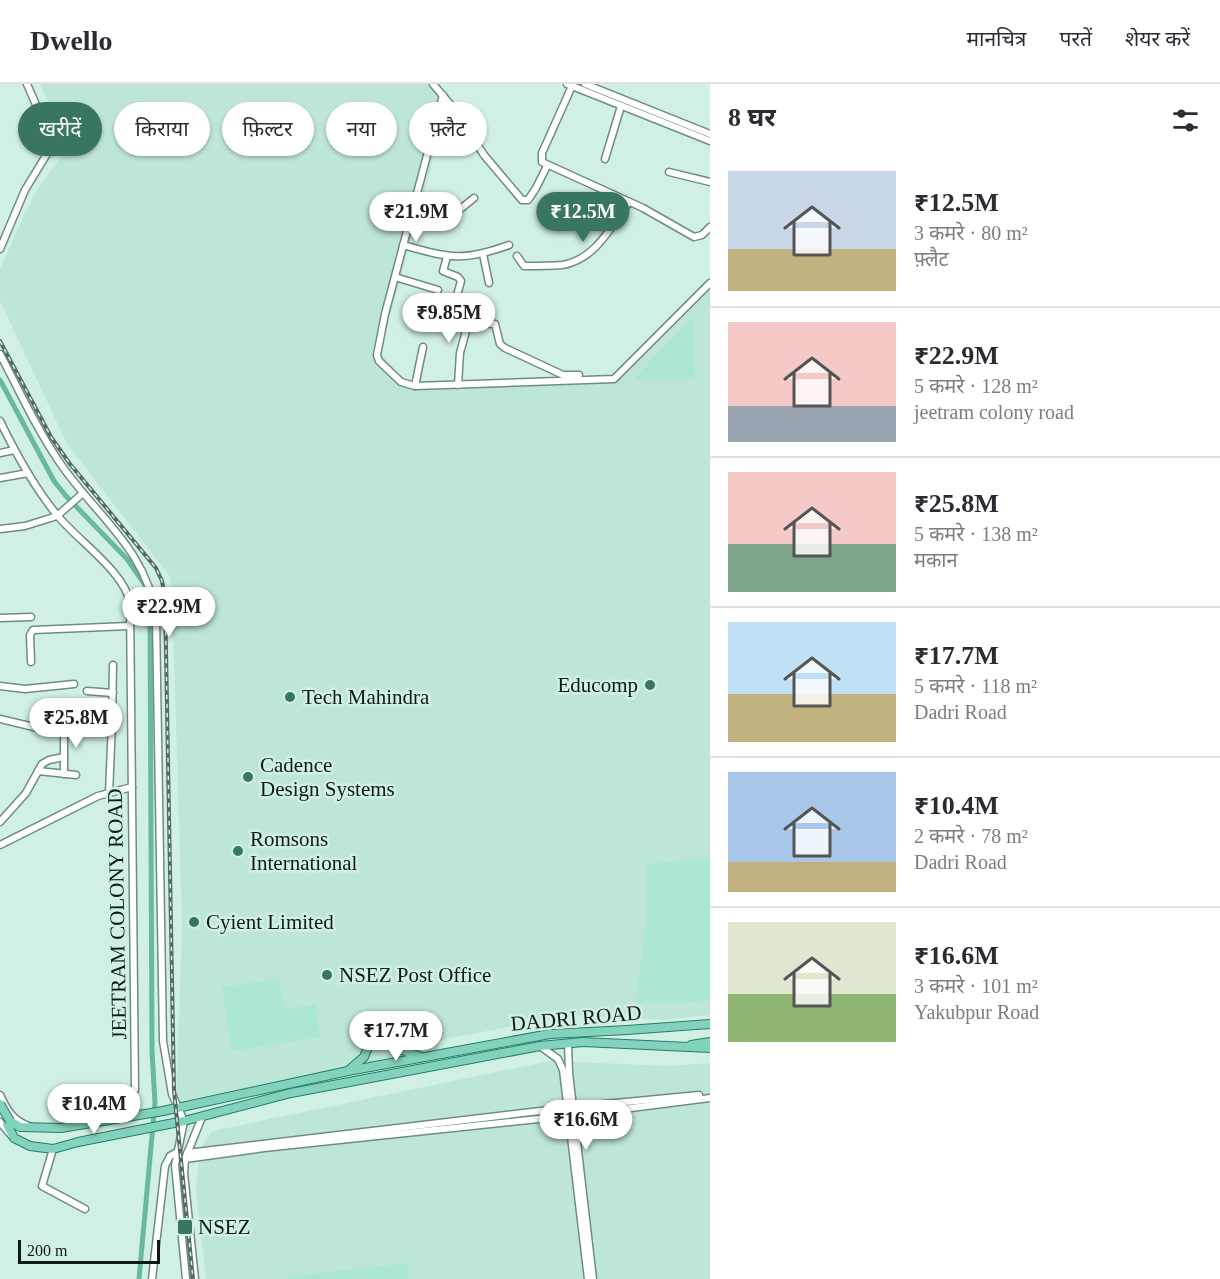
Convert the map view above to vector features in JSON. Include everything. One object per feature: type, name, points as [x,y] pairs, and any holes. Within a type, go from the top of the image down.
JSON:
[{"type":"main road","name":"DADRI ROAD","points":[[5,1120],[20,1127],[62,1128],[163,1111],[348,1071],[550,1034],[710,1024]]},
{"type":"main road","points":[[687,1025],[699,1029],[710,1029]]},
{"type":"main road","points":[[348,1071],[364,1057],[372,1038]]},
{"type":"main road","points":[[382,1040],[399,1049],[423,1057]]},
{"type":"main road","name":"DADRI ROAD","points":[[5,1120],[14,1138],[30,1146],[53,1149],[202,1117],[291,1093],[540,1046],[583,1042],[710,1048]]},
{"type":"main road","points":[[686,1047],[697,1042],[710,1042]]},
{"type":"main road","points":[[2,1108],[5,1120]]},
{"type":"street","points":[[0,249],[25,190],[53,144],[27,84]]},
{"type":"street","points":[[433,84],[522,201],[528,200],[547,166]]},
{"type":"street","points":[[586,84],[710,134]]},
{"type":"street","points":[[710,141],[569,85],[542,153],[542,162],[547,166],[628,202],[694,237],[698,237],[710,227]]},
{"type":"street","points":[[442,95],[377,357],[401,382],[415,386],[614,378],[710,283]]},
{"type":"street","points":[[605,159],[621,106]]},
{"type":"street","points":[[669,172],[710,182]]},
{"type":"street","points":[[412,212],[447,223],[474,198]]},
{"type":"street","points":[[517,256],[524,266],[564,264],[581,257],[594,249],[628,202]]},
{"type":"street","points":[[403,245],[459,258],[483,254],[509,245]]},
{"type":"street","points":[[483,254],[489,283]]},
{"type":"street","points":[[447,257],[443,272],[458,277],[461,281],[450,320]]},
{"type":"street","points":[[395,277],[438,290]]},
{"type":"street","points":[[458,385],[460,353],[472,309]]},
{"type":"street","points":[[468,323],[495,324],[500,344],[505,348],[562,375],[579,375]]},
{"type":"street","points":[[415,386],[423,347]]},
{"type":"street","points":[[0,354],[58,461],[82,494],[130,549],[147,579],[153,597],[156,617],[163,1041],[172,1094],[184,1121],[175,1165],[186,1279]]},
{"type":"street","name":"JEETRAM COLONY ROAD","points":[[0,423],[28,473],[57,516],[115,574],[128,591],[135,1090],[126,1092],[121,1098],[124,1117]]},
{"type":"street","points":[[0,453],[14,450]]},
{"type":"street","points":[[0,478],[28,473]]},
{"type":"street","points":[[0,529],[25,526],[57,516],[82,494]]},
{"type":"street","points":[[0,618],[31,616]]},
{"type":"street","points":[[31,662],[30,635],[33,630],[129,626]]},
{"type":"street","points":[[109,794],[113,665]]},
{"type":"street","points":[[0,686],[25,689],[74,684]]},
{"type":"street","points":[[87,691],[113,693]]},
{"type":"street","points":[[0,719],[38,728],[112,722]]},
{"type":"street","points":[[64,725],[64,774]]},
{"type":"street","points":[[0,822],[26,793],[46,761],[64,757]]},
{"type":"street","points":[[38,771],[76,775]]},
{"type":"street","points":[[0,845],[98,796],[132,787]]},
{"type":"street","points":[[568,1043],[571,1107],[593,1279]]},
{"type":"street","points":[[540,1046],[562,1065],[571,1107]]},
{"type":"street","points":[[0,1095],[2,1108]]},
{"type":"street","points":[[186,1156],[571,1107],[710,1096]]},
{"type":"street","points":[[186,1156],[572,1115],[710,1096]]},
{"type":"street","points":[[572,1115],[588,1279]]},
{"type":"street","points":[[195,1279],[184,1173],[186,1156],[202,1117]]},
{"type":"street","points":[[53,1149],[42,1186],[86,1209]]},
{"type":"street","points":[[152,1279],[165,1166],[170,1156],[178,1152]]},
{"type":"shaded area","points":[[40,84],[438,84],[450,98],[449,102],[409,102],[409,156],[434,156],[380,353],[413,390],[616,379],[710,283],[710,1015],[662,1020],[573,1015],[440,1040],[437,1051],[176,1102],[182,926],[172,589],[169,575],[67,444],[0,301],[0,269],[36,191],[62,156],[102,156],[102,102],[48,102]]},
{"type":"shaded area","points":[[693,316],[695,379],[633,380]]},
{"type":"shaded area","points":[[710,858],[710,1000],[686,1003],[636,1003],[647,913],[646,864]]},
{"type":"shaded area","points":[[279,979],[284,1009],[315,1005],[320,1037],[232,1051],[222,987]]},
{"type":"shaded area","points":[[550,1061],[669,1066],[710,1063],[710,1279],[206,1279],[196,1190],[198,1166],[204,1142],[212,1131]]},
{"type":"shaded area","points":[[407,1263],[409,1279],[286,1279],[285,1277]]},
{"type":"waterway","points":[[0,380],[54,481],[127,559],[145,585],[150,614],[152,1051],[155,1103],[139,1279]]},
{"type":"railway","points":[[0,341],[51,437],[70,464],[156,568],[162,581],[165,596],[174,1091],[193,1279]]},
{"type":"place","name":"Educomp","points":[[650,685]]},
{"type":"place","name":"Tech Mahindra","points":[[290,697]]},
{"type":"place","name":"Cadence Design Systems","points":[[248,777]]},
{"type":"place","name":"Romsons International","points":[[238,851]]},
{"type":"place","name":"Cyient Limited","points":[[194,922]]},
{"type":"place","name":"NSEZ Post Office","points":[[327,975]]},
{"type":"place","name":"NSEZ","points":[[185,1227]]}]
